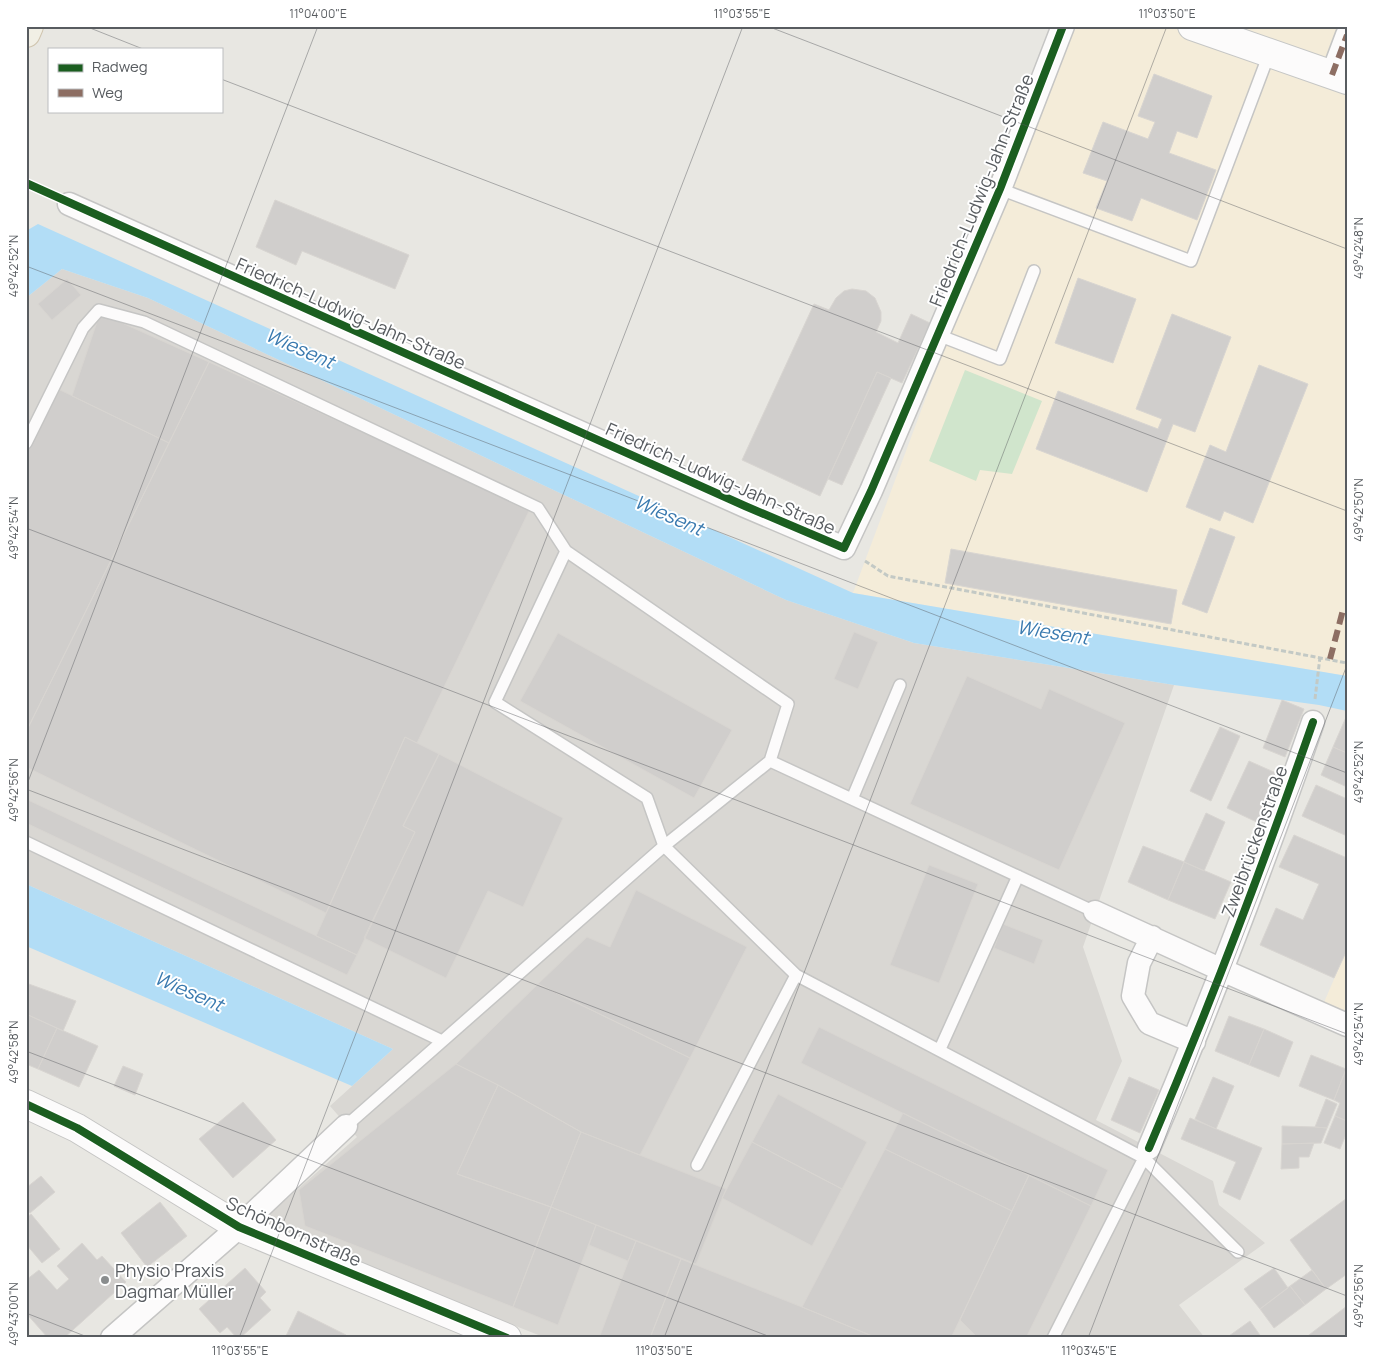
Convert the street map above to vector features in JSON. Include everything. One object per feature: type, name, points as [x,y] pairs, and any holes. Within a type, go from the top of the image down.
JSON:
[{"type":"main road","points":[[26,33],[29,26]]},
{"type":"street","name":"Friedrich-Ludwig-Jahn-Straße","points":[[69,204],[718,494],[844,548],[871,491],[1000,189],[1063,26]]},
{"type":"street","points":[[1192,26],[1339,77],[1347,36]]},
{"type":"street","name":"Zweibrückenstraße","points":[[1147,1153],[1222,970],[1313,722]]},
{"type":"street","points":[[1095,912],[1347,1025]]},
{"type":"street","points":[[1152,937],[1139,963],[1132,996],[1149,1023],[1194,1042]]},
{"type":"street","name":"Schönbornstraße","points":[[26,1104],[77,1128],[240,1227],[507,1338]]},
{"type":"street","points":[[112,1338],[240,1227],[346,1126]]},
{"type":"lane","points":[[1000,189],[1191,261],[1269,54]]},
{"type":"lane","points":[[938,335],[1000,359],[1034,271]]},
{"type":"lane","points":[[26,443],[82,328],[99,310],[144,322],[538,508],[566,551],[788,704],[770,761],[664,846],[346,1126]]},
{"type":"lane","points":[[566,551],[495,702],[647,798],[664,846],[796,975],[1147,1153],[1238,1252]]},
{"type":"lane","points":[[852,799],[900,685]]},
{"type":"lane","points":[[770,761],[1095,912]]},
{"type":"lane","points":[[26,842],[442,1041]]},
{"type":"lane","points":[[940,1049],[1018,876]]},
{"type":"lane","points":[[697,1166],[796,975]]},
{"type":"lane","points":[[1053,1338],[1147,1153]]},
{"type":"path","points":[[26,188],[32,187]]},
{"type":"path","points":[[844,548],[888,576],[1347,663]]},
{"type":"path","points":[[1313,722],[1320,657]]},
{"type":"shaded area","points":[[1067,26],[1340,26],[1347,87],[1347,676],[853,593],[1046,76]]},
{"type":"shaded area","points":[[62,269],[148,298],[786,600],[914,643],[1174,685],[1083,947],[1122,1061],[1096,1120],[1213,1181],[1219,1205],[1265,1243],[1179,1305],[1205,1338],[546,1338],[258,1224],[357,1137],[330,1106],[393,1049],[26,884],[26,298]]},
{"type":"shaded area","points":[[1347,949],[1347,1025],[1319,1014]]},
{"type":"green space","points":[[965,370],[1042,401],[1012,474],[980,470],[976,481],[929,461]]},
{"type":"water","name":"Wiesent","points":[[38,224],[853,593],[1347,676],[1347,711],[1319,705],[1174,685],[914,643],[786,600],[148,298],[62,269],[26,298],[26,231]]},
{"type":"water","name":"Wiesent","points":[[26,884],[393,1049],[352,1086],[26,946]]},
{"type":"building","points":[[1154,74],[1212,96],[1197,138],[1177,131],[1169,153],[1216,170],[1197,220],[1141,198],[1132,221],[1096,208],[1107,181],[1083,173],[1103,122],[1148,139],[1155,122],[1138,116]]},
{"type":"building","points":[[275,200],[409,255],[395,289],[302,251],[296,265],[256,247]]},
{"type":"building","points":[[1078,278],[1136,299],[1113,363],[1055,343]]},
{"type":"building","points":[[67,279],[81,295],[52,320],[38,304]]},
{"type":"building","points":[[852,289],[866,291],[875,298],[881,312],[881,321],[876,332],[898,343],[911,314],[930,323],[902,383],[877,372],[820,496],[742,460],[814,304],[829,310],[836,298],[844,291]]},
{"type":"building","points":[[100,313],[209,362],[169,443],[72,396]]},
{"type":"building","points":[[1172,314],[1231,337],[1195,432],[1173,424],[1147,492],[1036,449],[1058,391],[1158,429],[1162,419],[1136,409]]},
{"type":"building","points":[[209,362],[530,509],[417,743],[405,737],[326,913],[26,767],[26,732]]},
{"type":"building","points":[[1259,365],[1308,384],[1253,523],[1224,511],[1220,521],[1186,507],[1210,445],[1226,452]]},
{"type":"building","points":[[877,372],[891,378],[842,485],[828,479]]},
{"type":"building","points":[[54,387],[169,443],[26,732],[26,446]]},
{"type":"building","points":[[1210,528],[1235,537],[1207,613],[1182,604]]},
{"type":"building","points":[[951,549],[1177,590],[1171,624],[945,583]]},
{"type":"building","points":[[854,632],[878,642],[858,689],[834,679]]},
{"type":"building","points":[[558,633],[732,730],[694,798],[520,701]]},
{"type":"building","points":[[967,676],[1041,709],[1049,689],[1125,723],[1059,870],[910,804]]},
{"type":"building","points":[[1282,700],[1304,709],[1285,757],[1263,748]]},
{"type":"building","points":[[1347,715],[1347,753],[1333,747]]},
{"type":"building","points":[[1220,727],[1240,736],[1211,801],[1190,791]]},
{"type":"building","points":[[405,737],[439,754],[403,826],[415,832],[357,955],[316,936]]},
{"type":"building","points":[[1333,747],[1347,753],[1347,787],[1321,775]]},
{"type":"building","points":[[439,754],[563,818],[523,907],[488,891],[446,978],[364,938],[415,832],[403,826]]},
{"type":"building","points":[[1249,761],[1285,777],[1263,825],[1227,808]]},
{"type":"building","points":[[1316,785],[1347,799],[1347,836],[1302,816]]},
{"type":"building","points":[[26,799],[357,955],[347,975],[26,823]]},
{"type":"building","points":[[1206,813],[1225,822],[1204,871],[1184,862]]},
{"type":"building","points":[[1294,835],[1347,858],[1347,950],[1334,978],[1260,945],[1276,908],[1303,920],[1319,884],[1279,867]]},
{"type":"building","points":[[1143,846],[1184,862],[1168,900],[1128,882]]},
{"type":"building","points":[[1184,862],[1231,882],[1215,919],[1168,900]]},
{"type":"building","points":[[929,865],[978,884],[939,983],[890,965]]},
{"type":"building","points":[[636,890],[747,947],[690,1058],[538,984],[587,937],[610,947]]},
{"type":"building","points":[[1003,924],[1043,940],[1034,964],[994,948]]},
{"type":"building","points":[[26,983],[76,1001],[63,1031],[26,1014]]},
{"type":"building","points":[[538,984],[690,1058],[640,1155],[581,1132],[498,1085],[456,1064]]},
{"type":"building","points":[[26,1014],[57,1028],[38,1069],[26,1064]]},
{"type":"building","points":[[1229,1016],[1264,1029],[1249,1065],[1215,1051]]},
{"type":"building","points":[[819,1027],[1108,1170],[1091,1206],[801,1063]]},
{"type":"building","points":[[57,1028],[98,1046],[79,1087],[38,1069]]},
{"type":"building","points":[[1264,1029],[1293,1042],[1279,1077],[1249,1065]]},
{"type":"building","points":[[1311,1055],[1346,1069],[1334,1100],[1299,1086]]},
{"type":"building","points":[[456,1064],[498,1085],[457,1174],[551,1207],[513,1307],[305,1226],[299,1190]]},
{"type":"building","points":[[123,1066],[143,1074],[135,1095],[114,1086]]},
{"type":"building","points":[[1346,1069],[1347,1121],[1335,1116],[1340,1103],[1334,1100]]},
{"type":"building","points":[[1129,1077],[1159,1090],[1140,1133],[1111,1120]]},
{"type":"building","points":[[1213,1077],[1234,1086],[1216,1129],[1195,1119]]},
{"type":"building","points":[[498,1085],[581,1132],[551,1207],[457,1174]]},
{"type":"building","points":[[778,1094],[867,1142],[842,1189],[752,1142]]},
{"type":"building","points":[[1326,1099],[1337,1104],[1327,1128],[1315,1127]]},
{"type":"building","points":[[243,1102],[276,1140],[233,1178],[199,1139]]},
{"type":"building","points":[[903,1113],[1029,1175],[1012,1211],[885,1149]]},
{"type":"building","points":[[1335,1116],[1347,1121],[1347,1132],[1340,1149],[1324,1143]]},
{"type":"building","points":[[1190,1118],[1262,1148],[1240,1200],[1223,1192],[1236,1162],[1181,1139]]},
{"type":"building","points":[[1282,1126],[1327,1128],[1321,1143],[1282,1144]]},
{"type":"building","points":[[581,1132],[726,1189],[696,1264],[551,1207]]},
{"type":"building","points":[[752,1142],[842,1189],[812,1246],[722,1198]]},
{"type":"building","points":[[1314,1143],[1309,1157],[1299,1157],[1299,1168],[1281,1169],[1282,1144]]},
{"type":"building","points":[[885,1149],[1012,1211],[951,1338],[877,1338],[802,1307]]},
{"type":"building","points":[[1029,1175],[1091,1206],[1026,1338],[978,1338],[960,1320]]},
{"type":"building","points":[[41,1176],[55,1192],[30,1213],[26,1208],[26,1188]]},
{"type":"building","points":[[1347,1198],[1347,1274],[1326,1289],[1290,1240]]},
{"type":"building","points":[[160,1202],[187,1236],[147,1267],[121,1233]]},
{"type":"building","points":[[551,1207],[596,1225],[558,1325],[513,1307]]},
{"type":"building","points":[[31,1214],[60,1249],[42,1263],[26,1244],[26,1218]]},
{"type":"building","points":[[596,1225],[636,1241],[628,1261],[589,1245]]},
{"type":"building","points":[[636,1241],[681,1259],[650,1338],[599,1338]]},
{"type":"building","points":[[82,1243],[97,1260],[102,1256],[126,1282],[64,1338],[48,1338],[26,1313],[26,1280],[39,1270],[57,1290],[69,1279],[57,1266]]},
{"type":"building","points":[[681,1259],[802,1307],[877,1338],[650,1338]]},
{"type":"building","points":[[245,1268],[266,1292],[260,1298],[271,1310],[240,1338],[237,1338],[227,1327],[220,1333],[199,1309]]},
{"type":"building","points":[[1274,1268],[1288,1288],[1260,1309],[1244,1289]]},
{"type":"building","points":[[1312,1270],[1326,1289],[1305,1305],[1290,1286]]},
{"type":"building","points":[[1290,1286],[1305,1305],[1274,1328],[1260,1309]]},
{"type":"building","points":[[1347,1306],[1347,1338],[1305,1338]]},
{"type":"building","points":[[298,1311],[346,1335],[344,1338],[285,1338]]},
{"type":"building","points":[[1250,1321],[1262,1338],[1230,1338],[1229,1336]]},
{"type":"marked path","points":[[1332,75],[1347,35]]},
{"type":"marked path","points":[[1330,659],[1343,610]]},
{"type":"cycle path","points":[[26,183],[745,506],[844,548],[871,491],[1000,189],[1063,26]]},
{"type":"cycle path","points":[[1149,1148],[1235,936],[1313,722]]},
{"type":"cycle path","points":[[26,1104],[77,1128],[239,1227],[507,1338]]},
{"type":"place","name":"Physio Praxis Dagmar Müller","points":[[105,1280]]}]
